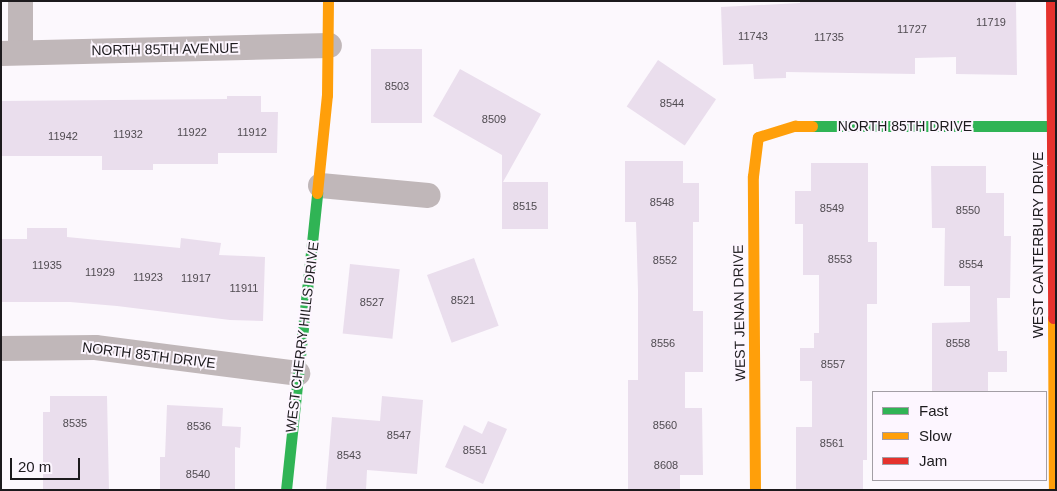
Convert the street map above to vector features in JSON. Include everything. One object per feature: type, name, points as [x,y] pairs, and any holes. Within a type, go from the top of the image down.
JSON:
[{"type":"street","points":[[10,53],[20,1]]},
{"type":"street","name":"WEST CHERRY HILLS DRIVE","points":[[286,490],[297,373],[320,185],[327,95],[328,1]]},
{"type":"street","name":"WEST CANTERBURY DRIVE","points":[[1051,1],[1054,490]]},
{"type":"street","name":"NORTH 85TH AVENUE","points":[[10,53],[328,45]]},
{"type":"street","name":"NORTH 85TH DRIVE","points":[[758,137],[795,126],[1053,126]]},
{"type":"street","name":"WEST JENAN DRIVE","points":[[755,490],[753,176],[758,137]]},
{"type":"street","points":[[320,185],[428,195]]},
{"type":"street","name":"NORTH 85TH DRIVE","points":[[1,348],[96,347],[297,373]]},
{"type":"building","points":[[800,1],[1016,2],[1017,75],[956,74],[956,57],[915,58],[915,74],[786,72],[786,78],[754,79],[753,64],[723,65],[721,7],[800,3]]},
{"type":"building","points":[[371,49],[422,49],[422,123],[371,123]]},
{"type":"building","points":[[658,60],[716,99],[685,146],[627,106]]},
{"type":"building","points":[[460,69],[541,114],[503,182],[548,182],[548,229],[502,229],[502,155],[433,116]]},
{"type":"building","points":[[227,96],[261,96],[261,112],[278,112],[277,153],[218,153],[218,164],[153,164],[153,170],[102,170],[102,156],[1,156],[1,101],[227,99]]},
{"type":"building","points":[[625,161],[683,161],[683,183],[699,183],[699,222],[693,222],[693,311],[703,311],[703,372],[685,372],[685,408],[702,408],[703,475],[680,475],[680,490],[628,490],[628,380],[638,380],[638,291],[636,222],[625,222]]},
{"type":"building","points":[[811,163],[868,163],[868,242],[877,242],[877,304],[867,304],[867,460],[863,460],[863,490],[796,490],[796,427],[812,427],[812,381],[800,381],[800,348],[814,348],[814,333],[819,333],[819,275],[803,275],[803,224],[795,224],[795,191],[811,191]]},
{"type":"building","points":[[931,166],[986,166],[986,193],[1004,193],[1004,236],[1011,236],[1010,298],[997,298],[998,351],[1007,351],[1007,372],[988,372],[988,391],[932,391],[932,323],[970,322],[970,286],[944,286],[945,228],[932,228]]},
{"type":"building","points":[[27,228],[67,228],[67,237],[180,248],[181,238],[221,243],[219,255],[265,257],[263,321],[230,320],[70,302],[1,302],[1,239],[27,239]]},
{"type":"building","points":[[474,258],[499,326],[452,343],[427,275]]},
{"type":"building","points":[[350,264],[400,269],[392,339],[343,334]]},
{"type":"building","points":[[50,396],[107,396],[109,490],[43,490],[43,412],[50,412]]},
{"type":"building","points":[[382,396],[423,400],[417,474],[367,470],[366,490],[326,490],[332,417],[380,421]]},
{"type":"building","points":[[167,405],[223,408],[222,426],[241,427],[240,448],[235,447],[235,490],[160,490],[160,457],[165,457]]},
{"type":"building","points":[[488,421],[507,429],[483,484],[445,467],[464,425],[482,434]]},
{"type":"traffic: fast","points":[[812,126],[1053,126]]},
{"type":"traffic: fast","points":[[286,490],[317,193]]},
{"type":"traffic: slow","points":[[317,193],[327,95],[328,1]]},
{"type":"traffic: slow","points":[[755,490],[753,176],[758,137],[795,126],[812,126]]},
{"type":"traffic: slow","points":[[1053,318],[1054,490]]},
{"type":"traffic: jam","points":[[1051,1],[1053,318]]}]
